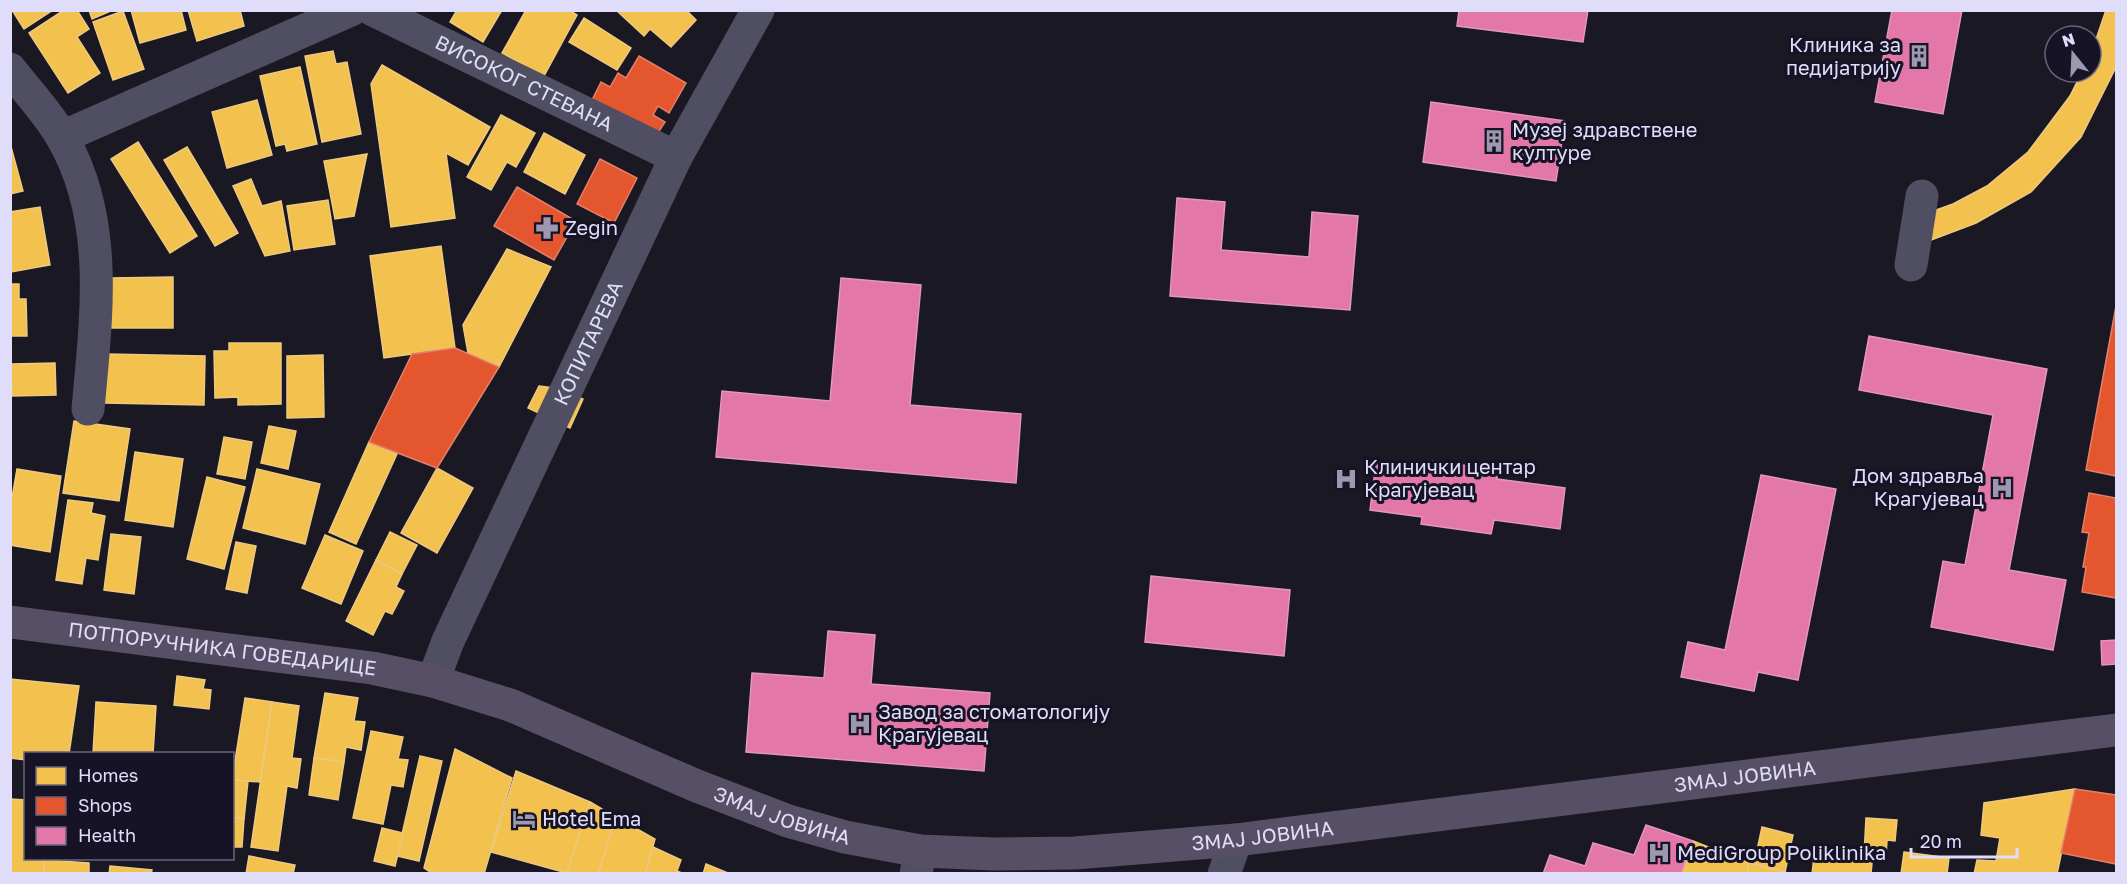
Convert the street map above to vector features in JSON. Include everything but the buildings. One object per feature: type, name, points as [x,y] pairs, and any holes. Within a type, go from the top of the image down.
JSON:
[{"type":"main road","name":"ПОТПОРУЧНИКА ГОВЕДАРИЦЕ","points":[[10,622],[372,668],[433,681]]},
{"type":"main road","name":"ЗМАЈ ЈОВИНА","points":[[433,681],[510,705],[698,786],[788,821],[845,837],[918,862],[994,854],[1075,853],[1236,840],[2116,730]]},
{"type":"street","points":[[62,137],[351,10]]},
{"type":"street","name":"ВИСОКОГ СТЕВАНА","points":[[373,10],[676,157]]},
{"type":"street","name":"КОПИТАРЕВА","points":[[433,681],[448,641],[676,157],[758,10]]},
{"type":"street","points":[[10,69],[62,137],[77,166],[88,196],[95,248],[97,304],[88,409]]},
{"type":"street","points":[[1911,265],[1922,196]]},
{"type":"street","points":[[1224,873],[1236,840]]},
{"type":"place","name":"Клиника за педијатрију","points":[[1919,56]]},
{"type":"place","name":"Музеј здравствене културе","points":[[1494,141]]},
{"type":"place","name":"Zegin","points":[[547,228]]},
{"type":"place","name":"Клинички центар Крагујевац","points":[[1346,479]]},
{"type":"place","name":"Дом здравља Крагујевац","points":[[2002,488]]},
{"type":"place","name":"Завод за стоматологију Крагујевац","points":[[860,724]]},
{"type":"place","name":"Hotel Ema","points":[[524,819]]},
{"type":"place","name":"MediGroup Poliklinika","points":[[1659,853]]}]
